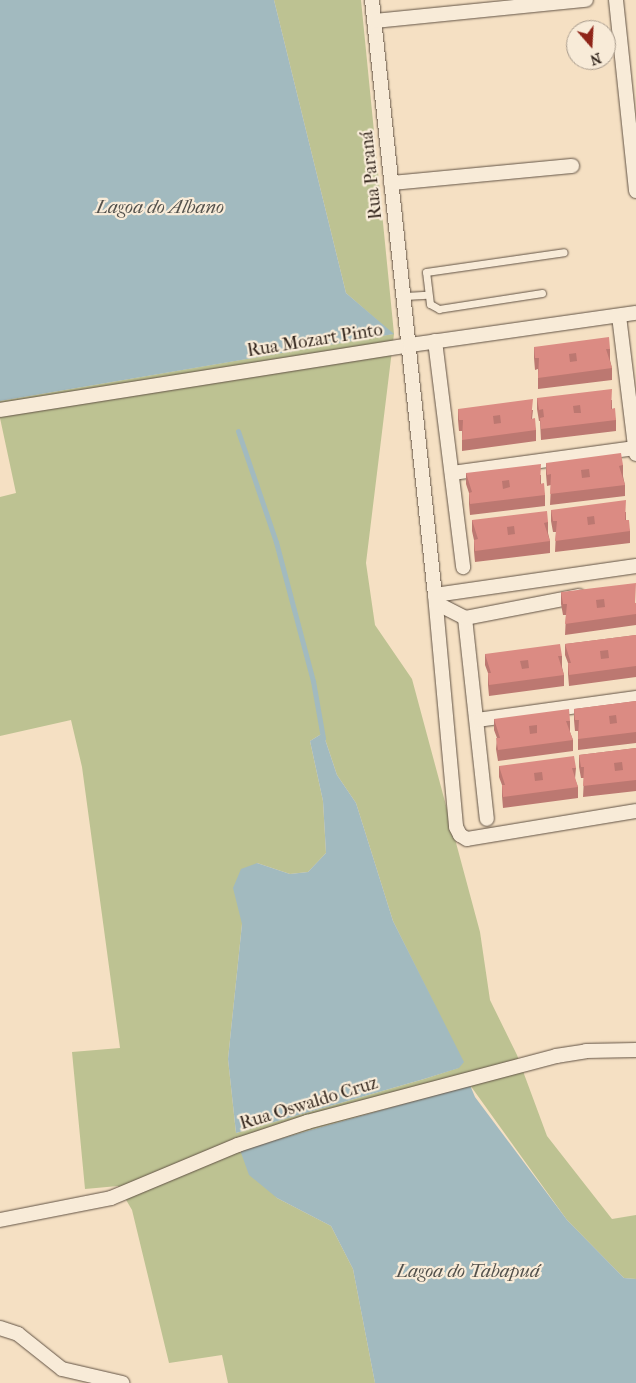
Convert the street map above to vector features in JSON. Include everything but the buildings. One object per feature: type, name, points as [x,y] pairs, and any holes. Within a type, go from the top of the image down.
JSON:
[{"type":"street","name":"Rua Paraná","points":[[372,0],[436,599],[456,827],[460,835],[467,839],[636,811]]},
{"type":"street","points":[[374,21],[586,0]]},
{"type":"street","points":[[616,0],[636,191]]},
{"type":"street","points":[[392,183],[572,166]]},
{"type":"street","name":"Rua Mozart Pinto","points":[[0,410],[435,341],[636,313]]},
{"type":"street","points":[[452,473],[636,451],[620,316]]},
{"type":"street","points":[[435,341],[463,567]]},
{"type":"street","points":[[436,599],[636,566]]},
{"type":"street","points":[[436,599],[466,618],[592,594]]},
{"type":"street","points":[[466,618],[487,819]]},
{"type":"street","points":[[477,720],[636,698]]},
{"type":"street","name":"Rua Oswaldo Cruz","points":[[0,1220],[111,1198],[238,1145],[307,1122],[556,1056],[586,1051],[636,1050]]},
{"type":"street","points":[[0,1328],[18,1334],[62,1369],[122,1383]]},
{"type":"lane","points":[[542,293],[439,309],[430,304],[427,295],[426,272],[564,252]]},
{"type":"lane","points":[[405,296],[427,295]]},
{"type":"green space","points":[[274,0],[361,0],[394,334],[366,563],[375,625],[412,679],[480,932],[490,1000],[517,1055],[547,1136],[612,1219],[636,1215],[636,1279],[624,1278],[567,1220],[470,1085],[240,1150],[277,1198],[331,1226],[353,1269],[375,1383],[228,1383],[222,1355],[169,1363],[132,1210],[118,1186],[85,1189],[72,1052],[120,1048],[82,767],[71,720],[0,736],[0,497],[16,493],[0,418],[0,401],[393,334],[346,293]],"holes":[[[323,733],[337,775],[356,803],[393,921],[463,1062],[458,1068],[424,1079],[236,1133],[228,1059],[242,924],[257,863],[290,874],[308,872],[326,853],[323,801],[310,741]]]},
{"type":"water","name":"Lagoa do Albano","points":[[0,0],[274,0],[346,293],[394,334],[0,401]]},
{"type":"water","points":[[323,733],[337,775],[356,803],[393,921],[464,1062],[459,1068],[424,1079],[236,1133],[228,1059],[242,924],[233,888],[241,869],[257,863],[290,874],[308,872],[326,853],[323,801],[310,741]]},
{"type":"water","name":"Lagoa do Tabapuá","points":[[470,1085],[475,1097],[567,1220],[624,1278],[636,1279],[636,1383],[375,1383],[353,1269],[331,1226],[277,1198],[249,1175],[240,1150]]},
{"type":"waterway","points":[[238,431],[276,542],[313,681],[323,738]]}]
